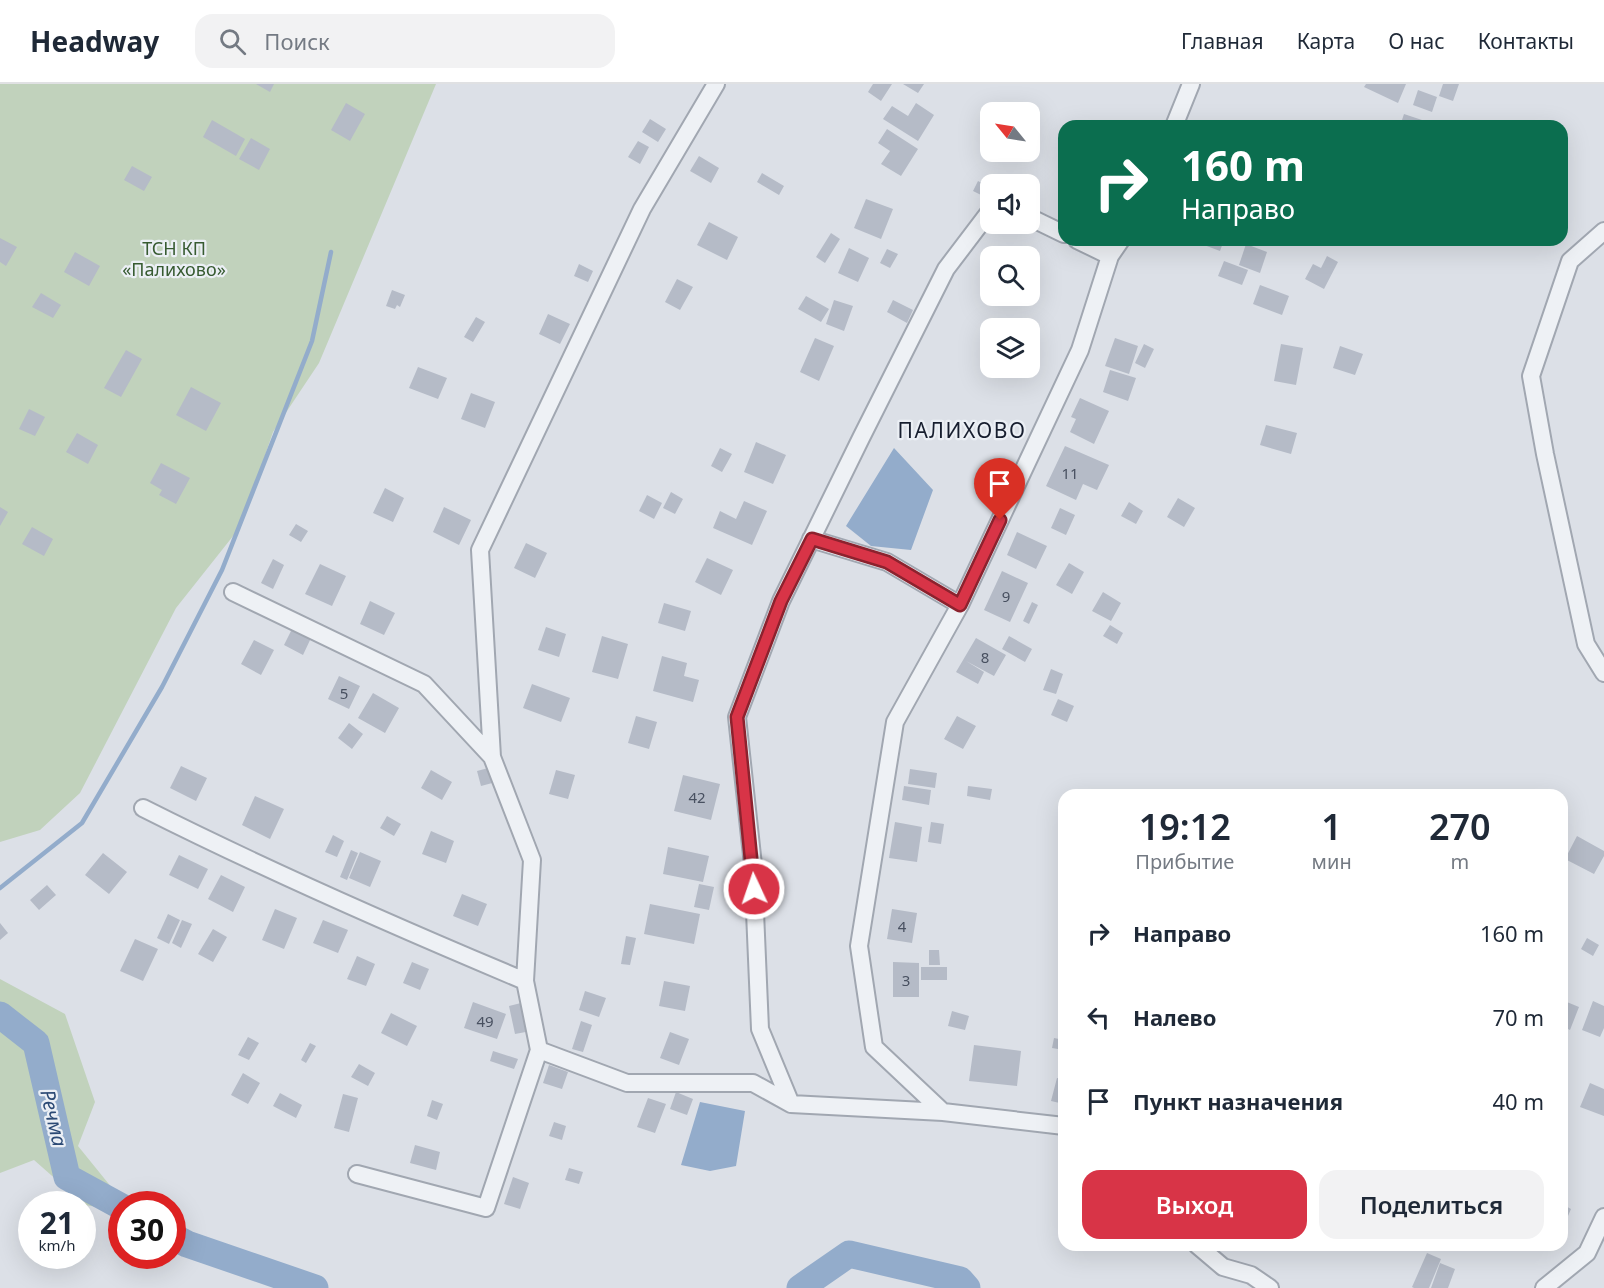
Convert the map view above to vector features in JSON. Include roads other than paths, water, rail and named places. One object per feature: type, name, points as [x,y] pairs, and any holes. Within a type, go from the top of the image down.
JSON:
[{"type":"street","points":[[357,1174],[486,1208],[539,1050],[525,981],[532,860],[492,757],[480,550],[642,209],[716,84]]},
{"type":"street","points":[[1176,120],[1191,84]]},
{"type":"street","points":[[1040,222],[1058,231]]},
{"type":"street","points":[[791,1104],[760,1029],[753,865],[737,717],[781,601],[946,269],[980,224]]},
{"type":"street","points":[[1604,231],[1570,261],[1531,376],[1545,454],[1586,644],[1604,673]]},
{"type":"street","points":[[1089,246],[1110,256]]},
{"type":"street","points":[[943,1112],[874,1047],[859,945],[895,722],[960,605],[1080,350],[1110,256],[1117,246]]},
{"type":"street","points":[[812,539],[887,562],[960,605]]},
{"type":"street","points":[[232,592],[424,684],[492,757]]},
{"type":"street","points":[[143,808],[222,848],[360,912],[525,981]]},
{"type":"street","points":[[539,1050],[627,1083],[753,1083],[791,1104],[943,1112],[1058,1125]]},
{"type":"street","points":[[1544,1288],[1587,1253],[1604,1217]]},
{"type":"street","points":[[1204,1251],[1223,1267],[1251,1275],[1270,1288]]},
{"type":"water","points":[[894,448],[933,490],[911,550],[871,546],[846,526]]},
{"type":"water","points":[[700,1102],[745,1111],[736,1166],[710,1171],[681,1165]]},
{"type":"waterway","points":[[0,888],[82,823],[162,687],[222,570],[312,341],[331,252]]},
{"type":"waterway","name":"Речма","points":[[0,1015],[36,1043],[67,1177],[108,1199]]},
{"type":"waterway","name":"Речма","points":[[186,1243],[315,1288]]},
{"type":"waterway","name":"Речма","points":[[800,1288],[849,1254],[960,1280],[967,1288]]},
{"type":"district","name":"ПАЛИХОВО","points":[[962,430]]},
{"type":"park label","name":"ТСН КП «Палихово»","points":[[174,258]]}]
